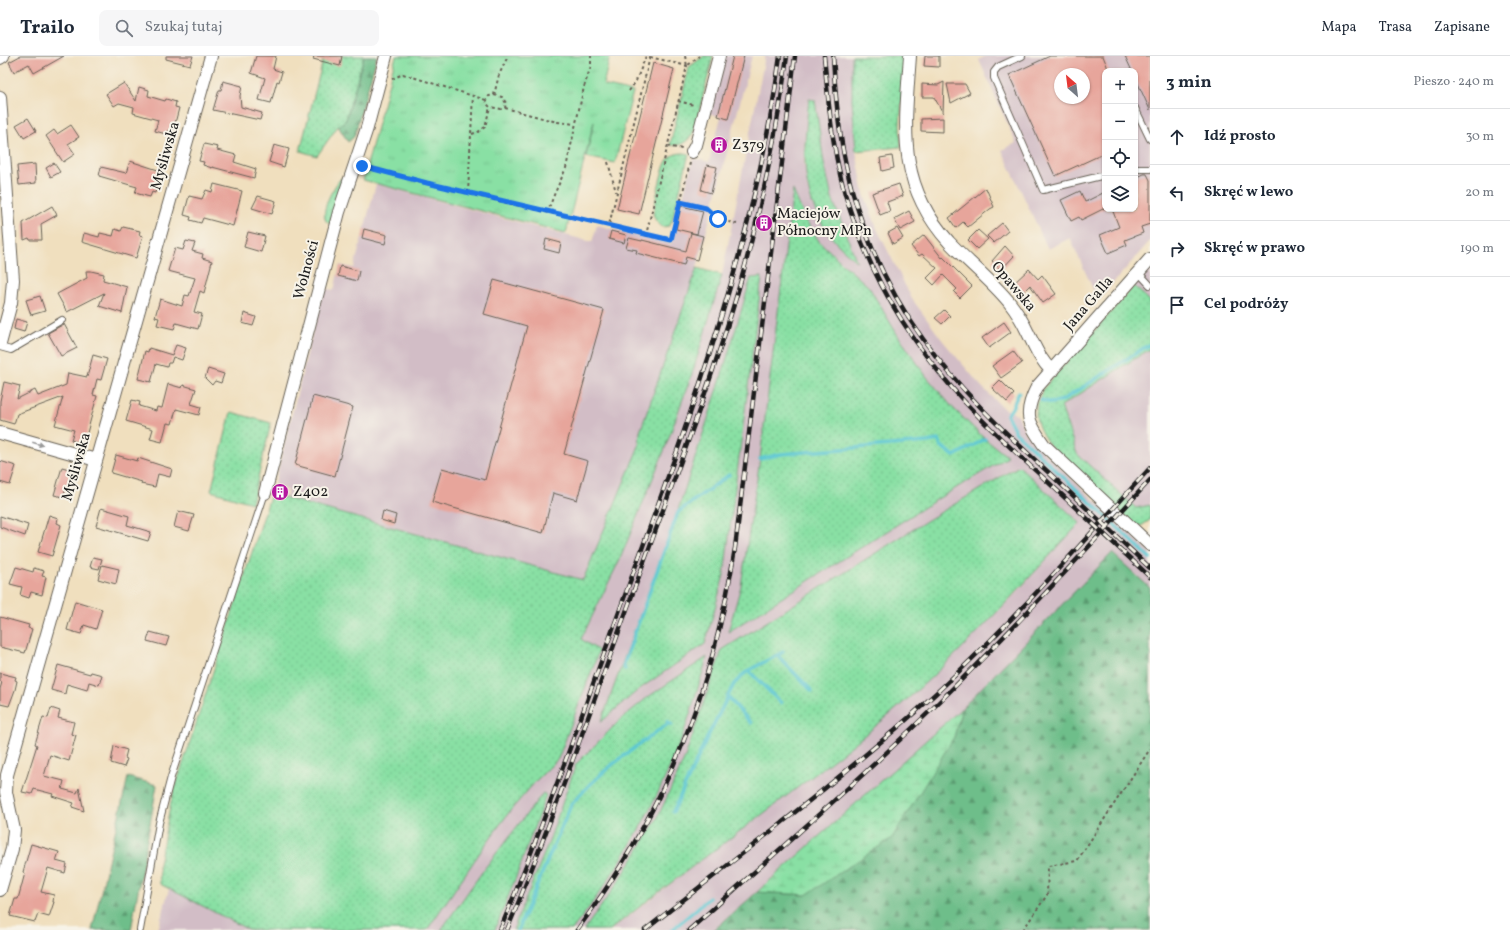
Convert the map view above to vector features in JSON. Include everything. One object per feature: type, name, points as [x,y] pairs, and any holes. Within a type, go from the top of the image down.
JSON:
[{"type":"street","name":"Myśliwska","points":[[0,890],[12,849],[14,830],[6,792],[7,775],[210,56]]},
{"type":"street","name":"Wolności","points":[[265,493],[341,206],[367,128],[386,56]]},
{"type":"street","points":[[692,152],[696,145],[719,56]]},
{"type":"street","name":"Opawska","points":[[910,56],[906,146],[910,167],[919,196],[941,233],[1011,305],[1024,325],[1038,355],[1052,371]]},
{"type":"street","points":[[0,97],[13,280],[11,303],[0,344]]},
{"type":"street","name":"Jana Galla","points":[[1052,371],[1150,259]]},
{"type":"street","points":[[1052,371],[1038,387],[1029,406],[1029,418],[1032,427],[1044,445],[1150,545]]},
{"type":"street","points":[[0,433],[96,460]]},
{"type":"lane","points":[[1022,56],[998,67],[994,72],[994,78],[1043,190],[1102,176]]},
{"type":"lane","points":[[1138,114],[1150,139]]},
{"type":"lane","points":[[1138,169],[1150,169]]},
{"type":"lane","points":[[1138,272],[1150,285]]},
{"type":"lane","points":[[0,347],[11,350],[62,320]]},
{"type":"lane","points":[[140,930],[159,823],[171,777],[265,493]]},
{"type":"path","points":[[494,95],[499,75],[508,56]]},
{"type":"path","points":[[548,212],[554,194],[566,168],[584,87],[591,66],[591,56]]},
{"type":"path","points":[[647,56],[687,66]]},
{"type":"path","points":[[629,91],[647,56]]},
{"type":"path","points":[[609,225],[647,56]]},
{"type":"path","points":[[646,235],[687,66],[685,56]]},
{"type":"path","points":[[687,66],[699,56]]},
{"type":"path","points":[[387,80],[403,74],[474,95],[486,100],[490,107],[501,109],[505,108],[557,122],[575,124]]},
{"type":"path","points":[[468,193],[474,95]]},
{"type":"path","points":[[486,100],[489,96],[494,95],[502,98],[506,103],[505,108]]},
{"type":"path","points":[[678,101],[706,108]]},
{"type":"path","points":[[472,134],[485,127],[490,107]]},
{"type":"path","points":[[362,166],[468,193],[671,240],[692,152],[667,146]]},
{"type":"path","points":[[608,162],[617,193]]},
{"type":"path","points":[[680,202],[706,208],[718,219],[737,224]]},
{"type":"path","points":[[1023,930],[1047,895],[1048,866],[1077,860],[1150,750]]},
{"type":"shaded area","points":[[722,56],[752,56],[697,268],[640,432],[639,446],[583,580],[286,498],[288,490],[274,486],[322,294],[328,289],[334,290],[340,265],[354,268],[376,184],[592,242],[597,225],[671,244],[693,158],[709,162],[721,117],[708,113]]},
{"type":"shaded area","points":[[765,56],[852,56],[852,101],[856,151],[864,194],[878,231],[912,299],[943,341],[981,386],[1003,408],[1018,415],[1025,432],[1033,442],[1150,552],[1150,588],[1112,553],[962,708],[714,930],[611,930],[889,715],[952,658],[1017,592],[1079,524],[1018,466],[928,520],[722,650],[684,760],[656,821],[621,878],[584,930],[572,930],[608,880],[632,842],[651,807],[684,731],[707,657],[621,719],[576,764],[548,844],[513,930],[495,930],[516,877],[545,795],[518,825],[458,905],[442,930],[427,930],[510,811],[535,782],[558,759],[581,639],[620,559],[664,451],[693,371],[722,275]],"holes":[[[809,99],[815,100],[824,163],[832,198],[856,261],[840,247],[829,234],[817,216],[808,190],[804,163],[805,134]],[[793,191],[806,221],[819,241],[843,264],[897,334],[926,376],[953,408],[985,439],[1008,457],[936,500],[728,631],[741,586],[760,459]],[[762,277],[724,575],[705,644],[638,690],[601,721],[677,513],[717,391],[751,278]]]},
{"type":"shaded area","points":[[986,56],[1150,56],[1150,241],[1098,300],[1070,238],[1048,249],[1002,150],[1016,143],[979,60]]},
{"type":"shaded area","points":[[1150,267],[1150,301],[1134,286]]},
{"type":"shaded area","points":[[1150,349],[1150,505],[1136,508],[1077,454],[1061,405]]},
{"type":"shaded area","points":[[169,889],[249,930],[158,930]]},
{"type":"green space","points":[[324,56],[364,56],[346,120],[338,126],[317,156],[300,151]]},
{"type":"green space","points":[[364,56],[377,56],[354,137],[348,142],[338,126],[346,120]]},
{"type":"green space","points":[[396,56],[610,56],[603,85],[633,92],[615,163],[586,157],[594,122],[566,233],[363,180]]},
{"type":"green space","points":[[704,56],[713,56],[694,131],[690,138],[681,144],[670,145],[689,67]]},
{"type":"green space","points":[[852,56],[905,56],[900,125],[901,147],[856,151],[852,101]]},
{"type":"green space","points":[[809,99],[815,100],[824,163],[832,198],[857,262],[829,234],[819,218],[812,202],[808,186],[805,152]]},
{"type":"green space","points":[[676,154],[689,154],[672,221],[669,226],[662,227],[656,221],[653,214],[661,176],[669,158]]},
{"type":"green space","points":[[342,177],[330,224],[326,221],[325,216],[326,204],[335,186]]},
{"type":"green space","points":[[793,190],[806,221],[819,241],[869,287],[897,334],[926,376],[953,408],[985,439],[1008,457],[936,500],[728,632],[741,586],[760,459]]},
{"type":"green space","points":[[697,268],[722,275],[693,371],[664,451],[620,559],[581,639],[599,651],[558,759],[535,782],[510,811],[427,930],[249,930],[160,884],[159,864],[172,797],[271,494],[583,580],[639,446],[640,432]]},
{"type":"green space","points":[[762,277],[724,575],[705,644],[638,690],[601,722],[677,513],[717,391],[751,278]]},
{"type":"green space","points":[[1134,286],[1150,301],[1150,349],[1061,406],[1077,454],[1136,508],[1150,505],[1150,520],[1141,526],[1134,524],[1050,446],[1038,425],[1036,418],[1037,404],[1044,388]]},
{"type":"green space","points":[[231,412],[271,423],[252,503],[211,491]]},
{"type":"green space","points":[[1019,466],[1080,523],[1010,598],[963,647],[914,694],[820,771],[610,930],[584,930],[621,878],[656,821],[684,760],[722,650],[928,520]]},
{"type":"green space","points":[[1112,553],[1150,588],[1150,930],[714,930],[757,892],[806,895],[954,737],[962,708]]},
{"type":"green space","points":[[707,657],[685,729],[663,782],[622,859],[589,907],[572,930],[513,930],[548,844],[576,764],[621,719],[648,697]]},
{"type":"green space","points":[[962,708],[954,737],[892,838],[806,895],[757,892]]},
{"type":"green space","points":[[128,777],[157,785],[131,930],[92,930]]},
{"type":"green space","points":[[543,793],[546,795],[495,930],[441,930],[485,868]]},
{"type":"building","points":[[20,56],[64,56],[34,73],[29,64],[14,72],[9,62]]},
{"type":"building","points":[[166,56],[193,56],[190,65],[166,59]]},
{"type":"building","points":[[256,56],[276,56],[273,69],[282,72],[279,82],[277,81],[271,103],[259,100],[265,78],[251,73]]},
{"type":"building","points":[[314,56],[342,56],[340,66],[313,59]]},
{"type":"building","points":[[733,56],[744,56],[728,119],[718,116]]},
{"type":"building","points":[[925,56],[939,56],[939,67],[924,66]]},
{"type":"building","points":[[1050,56],[1103,56],[1108,68],[1102,68],[1102,154],[1055,176],[1009,75]]},
{"type":"building","points":[[1125,56],[1150,56],[1150,110],[1138,84],[1138,68],[1131,68]]},
{"type":"building","points":[[653,63],[674,69],[639,214],[617,209]]},
{"type":"building","points":[[223,81],[242,86],[240,96],[241,107],[262,113],[260,120],[213,110]]},
{"type":"building","points":[[944,82],[943,113],[934,97],[922,97],[922,84],[938,85]]},
{"type":"building","points":[[124,83],[136,101],[139,87],[149,90],[148,96],[165,101],[166,99],[176,102],[175,107],[179,108],[173,131],[168,130],[166,134],[155,131],[158,120],[133,113],[134,107],[119,103],[114,106],[106,94]]},
{"type":"building","points":[[947,84],[965,84],[970,93],[951,103]]},
{"type":"building","points":[[28,118],[36,131],[24,138],[16,125]]},
{"type":"building","points":[[943,118],[943,132],[921,131],[921,119]]},
{"type":"building","points":[[71,125],[79,137],[68,144],[75,154],[63,162],[46,136],[54,130],[57,134]]},
{"type":"building","name":"Z379","points":[[715,139],[726,142],[723,152],[713,149]]},
{"type":"building","points":[[204,144],[218,147],[217,150],[236,155],[234,162],[256,169],[254,178],[203,165],[204,162],[199,161]]},
{"type":"building","points":[[274,145],[289,149],[284,167],[269,162]]},
{"type":"building","points":[[892,156],[894,168],[882,171],[880,158]]},
{"type":"building","points":[[130,161],[161,171],[155,193],[152,192],[150,197],[135,193],[137,187],[99,176],[101,167],[126,173]]},
{"type":"building","points":[[54,163],[60,172],[51,177],[46,168]]},
{"type":"building","points":[[35,164],[36,183],[19,185],[17,166]]},
{"type":"building","points":[[707,165],[717,167],[711,193],[701,190]]},
{"type":"building","points":[[1147,174],[1150,180],[1150,224],[1141,227],[1143,233],[1125,240],[1127,245],[1108,253],[1100,235],[1119,227],[1113,212],[1138,212],[1138,177]]},
{"type":"building","points":[[214,184],[242,191],[233,226],[203,218],[201,223],[190,220],[191,217],[184,215],[189,196],[202,199],[206,190],[212,192]]},
{"type":"building","points":[[899,184],[903,196],[887,202],[890,211],[880,215],[872,193]]},
{"type":"building","points":[[986,188],[994,207],[968,227],[963,222],[956,228],[949,218]]},
{"type":"building","points":[[1080,191],[1085,202],[1102,194],[1102,210],[1081,220],[1079,217],[1071,221],[1061,200]]},
{"type":"building","points":[[258,196],[276,201],[272,214],[252,208]]},
{"type":"building","points":[[52,206],[57,215],[41,224],[42,240],[30,240],[29,238],[24,240],[23,223]]},
{"type":"building","points":[[681,206],[703,211],[697,234],[676,229]]},
{"type":"building","points":[[909,211],[915,222],[900,230],[894,219]]},
{"type":"building","points":[[1002,223],[1008,231],[994,243],[987,236]]},
{"type":"building","points":[[123,227],[140,231],[139,235],[143,236],[136,258],[82,242],[84,233],[99,237],[100,233],[113,236],[115,229],[121,231]]},
{"type":"building","points":[[897,228],[903,238],[893,244],[888,233]]},
{"type":"building","points":[[364,229],[387,235],[385,244],[362,238]]},
{"type":"building","points":[[978,230],[988,239],[977,249],[968,240]]},
{"type":"building","points":[[611,231],[626,235],[624,243],[609,239]]},
{"type":"building","points":[[248,232],[265,236],[261,252],[244,247]]},
{"type":"building","points":[[691,233],[703,236],[697,260],[686,257],[684,265],[636,253],[637,250],[626,248],[629,238],[686,251]]},
{"type":"building","points":[[924,235],[942,258],[943,257],[972,286],[960,298],[954,292],[957,289],[943,275],[934,285],[927,278],[937,268],[922,254],[919,256],[911,246]]},
{"type":"building","points":[[546,239],[561,243],[559,253],[544,249]]},
{"type":"building","points":[[186,241],[195,243],[192,251],[203,254],[202,258],[212,261],[204,293],[200,291],[194,312],[202,314],[198,329],[176,323],[174,329],[157,325],[159,318],[155,317],[160,299],[182,306],[185,295],[189,296],[195,278],[168,271],[175,248],[183,250]]},
{"type":"building","points":[[1005,246],[1014,256],[1001,270],[992,261]]},
{"type":"building","points":[[340,266],[359,271],[357,281],[338,276]]},
{"type":"building","points":[[1029,269],[1038,279],[1042,275],[1056,294],[1043,303],[1030,285],[1021,294],[1013,284]]},
{"type":"building","points":[[86,271],[104,274],[103,280],[127,287],[122,313],[99,306],[104,293],[67,312],[57,294],[87,278]]},
{"type":"building","points":[[494,280],[604,310],[564,454],[588,461],[577,500],[553,493],[543,533],[432,502],[442,468],[485,480],[527,326],[484,314]]},
{"type":"building","points":[[40,296],[45,311],[31,315],[26,300]]},
{"type":"building","points":[[944,310],[950,316],[942,324],[935,318]]},
{"type":"building","points":[[244,313],[256,317],[253,326],[242,323]]},
{"type":"building","points":[[16,319],[27,322],[24,332],[14,329]]},
{"type":"building","points":[[1004,322],[1011,332],[989,348],[982,338]]},
{"type":"building","points":[[64,324],[77,348],[61,356],[48,333]]},
{"type":"building","points":[[176,345],[186,348],[182,360],[173,357],[171,363],[168,363],[167,367],[156,364],[151,382],[138,379],[145,351],[148,352],[149,348],[172,355]]},
{"type":"building","points":[[1013,351],[1022,363],[1001,378],[992,366]]},
{"type":"building","points":[[93,355],[107,359],[101,380],[97,379],[93,395],[97,396],[84,444],[71,440],[74,430],[55,425],[63,397],[17,414],[14,424],[0,420],[0,401],[4,382],[20,386],[17,399],[35,390],[38,396],[66,385],[68,373],[87,377]]},
{"type":"building","points":[[208,369],[224,374],[221,383],[215,381],[212,385],[205,378]]},
{"type":"building","points":[[1000,380],[1014,394],[1007,402],[992,388]]},
{"type":"building","points":[[168,384],[182,388],[183,385],[196,389],[191,404],[201,407],[199,415],[176,409],[172,424],[167,423],[162,442],[150,439],[153,429],[126,421],[132,400],[140,402],[139,406],[156,411],[157,407],[162,408]]},
{"type":"building","points":[[313,396],[353,407],[335,476],[295,465]]},
{"type":"building","points":[[116,455],[137,461],[138,458],[172,469],[170,477],[158,474],[155,487],[141,484],[142,482],[111,473]]},
{"type":"building","points":[[0,461],[16,466],[10,485],[0,482]]},
{"type":"building","points":[[62,467],[76,471],[71,490],[66,489],[63,497],[54,495]]},
{"type":"building","points":[[101,508],[129,516],[127,525],[151,532],[148,541],[96,526]]},
{"type":"building","points":[[178,511],[194,515],[189,531],[174,527]]},
{"type":"building","points":[[383,511],[396,515],[394,524],[381,520]]},
{"type":"building","points":[[49,515],[58,518],[57,523],[61,525],[52,556],[38,552]]},
{"type":"building","points":[[0,516],[28,525],[25,536],[0,527]]},
{"type":"building","points":[[93,557],[102,559],[99,569],[90,567]]},
{"type":"building","points":[[102,565],[119,569],[116,584],[98,579]]},
{"type":"building","points":[[16,567],[33,572],[34,568],[44,571],[42,576],[46,577],[42,595],[31,592],[29,598],[20,595],[22,587],[10,584]]},
{"type":"building","points":[[75,601],[102,609],[96,629],[84,625],[81,634],[67,630]]},
{"type":"building","points":[[0,617],[29,625],[28,628],[32,629],[25,653],[0,647]]},
{"type":"building","points":[[150,632],[169,637],[166,646],[147,641]]},
{"type":"building","points":[[58,665],[90,674],[91,672],[102,675],[99,685],[89,682],[87,690],[67,684],[65,694],[51,690]]},
{"type":"building","points":[[0,673],[16,677],[15,680],[17,681],[15,690],[9,706],[0,704],[0,689],[2,682],[0,681]]},
{"type":"building","points":[[51,708],[60,711],[58,718],[74,722],[71,734],[76,735],[69,761],[50,755],[44,776],[64,781],[62,789],[77,793],[79,788],[84,811],[72,807],[74,803],[52,796],[53,794],[34,789],[32,794],[22,792],[37,745],[35,744],[43,717],[48,718]]},
{"type":"building","points":[[114,746],[127,750],[125,758],[127,759],[124,767],[111,763]]},
{"type":"building","points":[[31,844],[59,852],[56,861],[67,864],[65,873],[48,868],[41,892],[54,895],[54,902],[49,917],[38,914],[35,922],[10,916],[15,899],[18,899],[25,873],[23,872]]},
{"type":"waterway","points":[[1041,400],[1052,403],[1063,400],[1150,344]]},
{"type":"waterway","points":[[1019,392],[1007,415],[1016,433],[1150,558]]},
{"type":"waterway","points":[[760,459],[781,454],[938,440],[941,446],[954,456],[985,439]]},
{"type":"waterway","points":[[625,669],[623,666],[678,512],[729,475]]},
{"type":"waterway","points":[[673,812],[734,684],[744,674],[753,668],[783,652]]},
{"type":"waterway","points":[[777,655],[812,691]]},
{"type":"waterway","points":[[749,671],[781,703]]},
{"type":"waterway","points":[[727,696],[751,723]]},
{"type":"waterway","points":[[667,721],[672,725]]},
{"type":"waterway","points":[[518,930],[571,805],[605,771],[669,723]]},
{"type":"waterway","points":[[672,930],[709,898]]},
{"type":"railway","points":[[500,930],[535,843],[654,515],[720,322],[739,256],[755,190],[769,123],[780,56]]},
{"type":"railway","points":[[507,930],[542,843],[690,436],[727,328],[761,204],[773,145],[787,56]]},
{"type":"railway","points":[[577,930],[608,886],[635,841],[659,796],[680,749],[698,701],[713,652],[735,548],[795,56]]},
{"type":"railway","points":[[824,56],[832,134],[844,191],[859,235],[892,305],[906,327],[937,369],[975,413],[1150,577]]},
{"type":"railway","points":[[833,56],[840,132],[851,189],[863,225],[877,259],[893,292],[912,324],[951,375],[981,408],[1150,568]]},
{"type":"railway","points":[[645,930],[828,786],[934,695],[1018,612],[1150,468]]},
{"type":"railway","points":[[689,930],[842,794],[931,710],[987,654],[1150,480]]},
{"type":"place","name":"Z379","points":[[719,145]]},
{"type":"place","name":"Maciejów Północny MPn","points":[[764,223]]},
{"type":"place","name":"Z402","points":[[280,492]]},
{"type":"route","points":[[362,166],[548,212],[671,240],[680,202],[706,208],[710,210],[718,219]]}]
